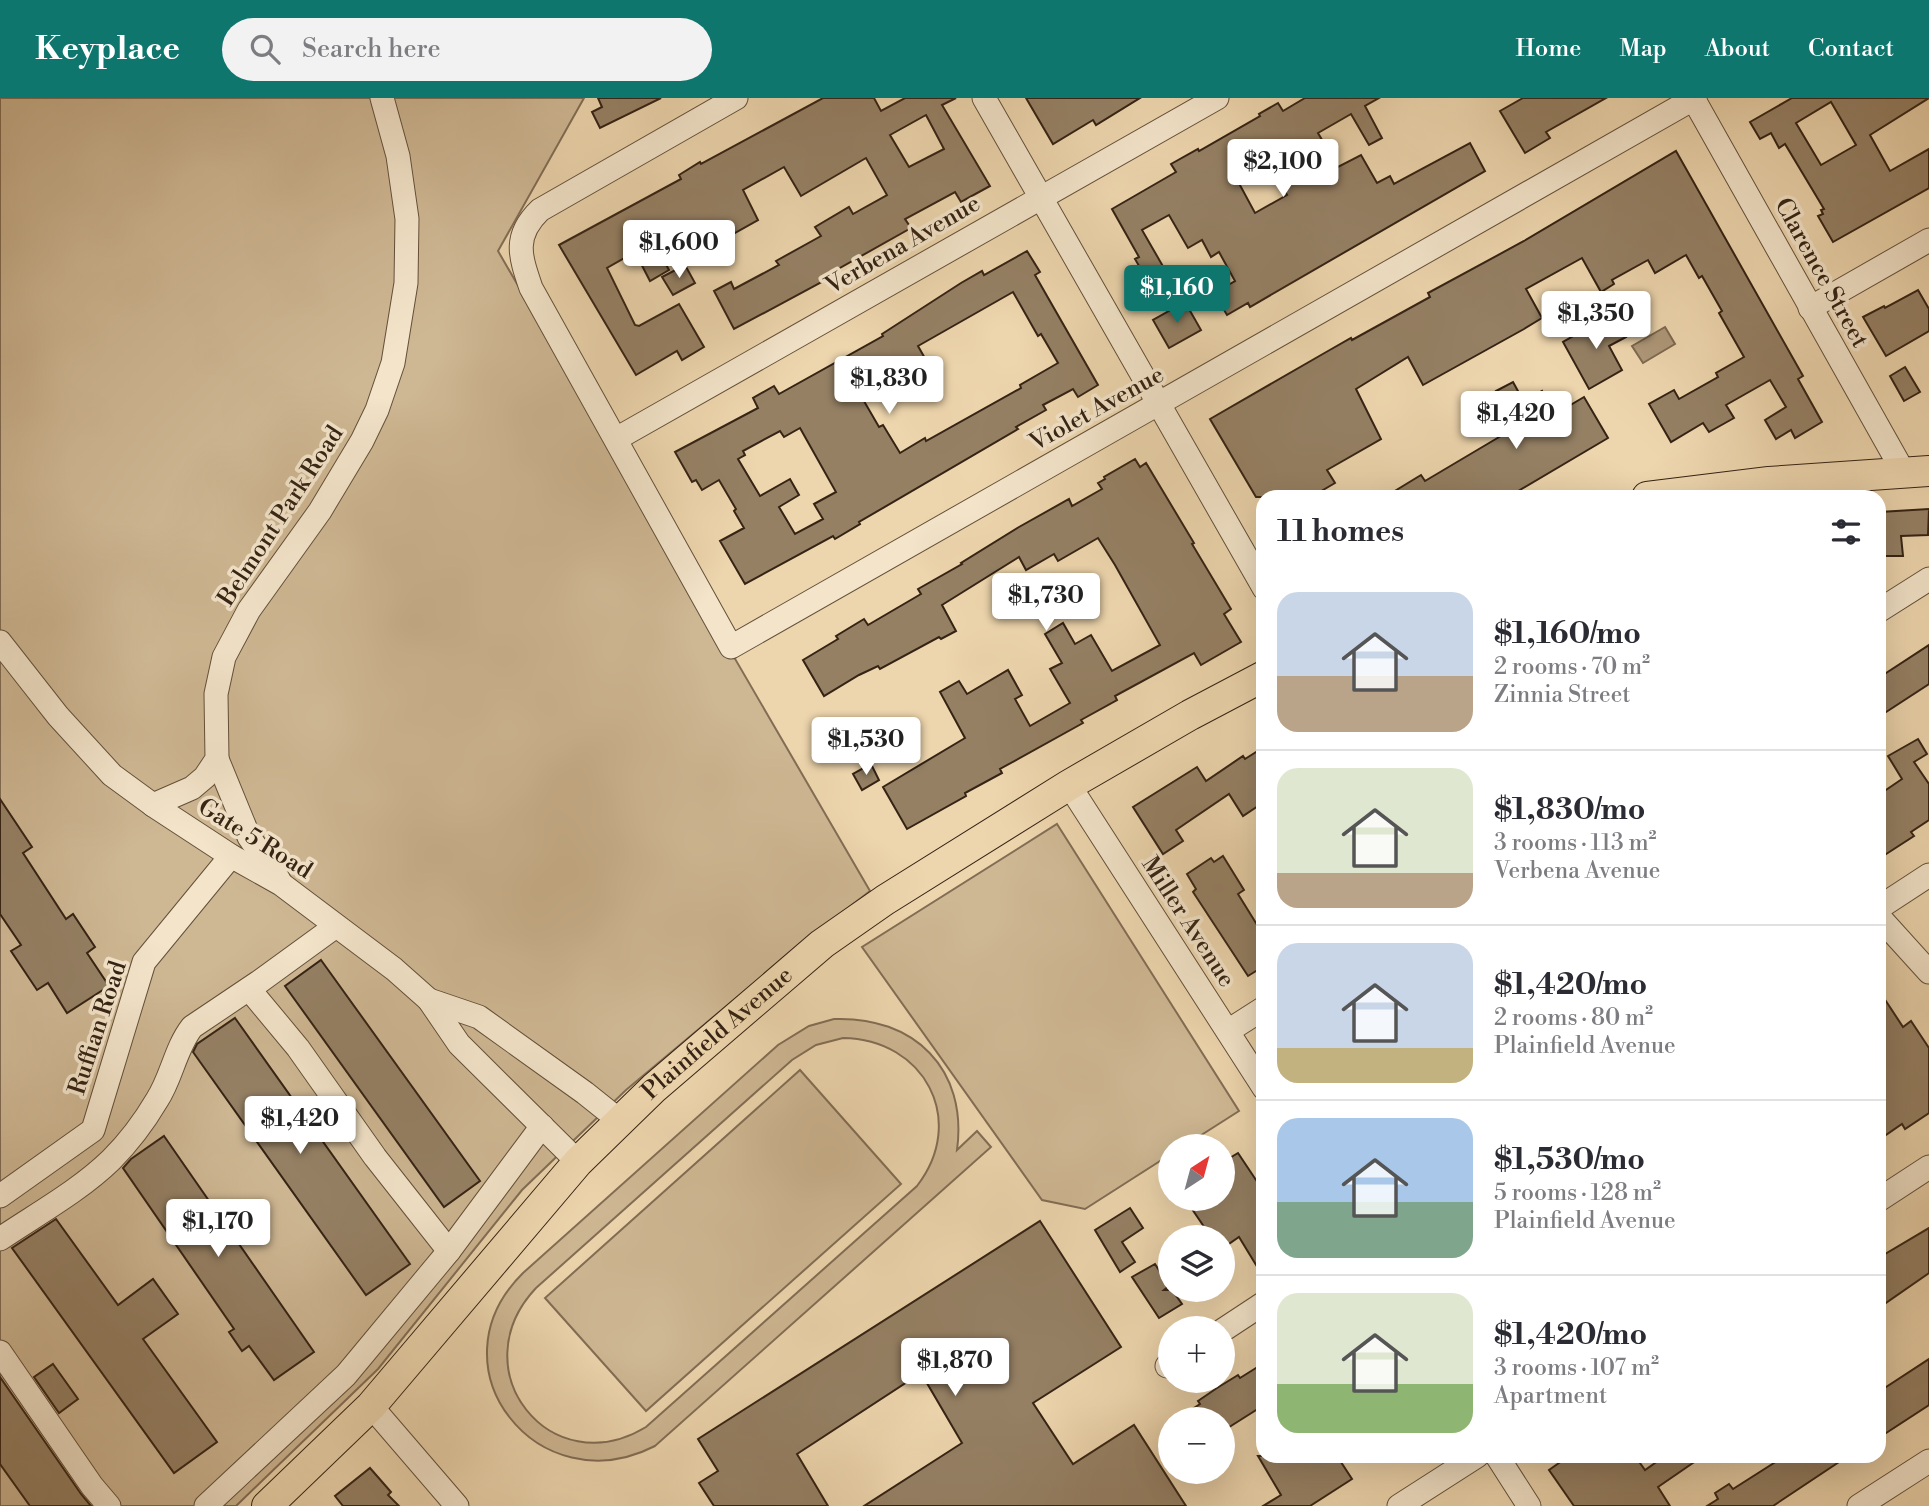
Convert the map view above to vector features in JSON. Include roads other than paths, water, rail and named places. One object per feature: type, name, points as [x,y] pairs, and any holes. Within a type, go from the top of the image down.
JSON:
[{"type":"main road","points":[[1699,490],[1743,484],[1917,472]]},
{"type":"main road","name":"Plainfield Avenue","points":[[267,1506],[372,1406],[578,1162],[663,1079],[822,944],[895,894],[1069,785],[1189,715],[1256,680]]},
{"type":"street","name":"Belmont Park Road","points":[[281,884],[249,836],[217,759],[216,694],[224,657],[248,610],[320,511],[362,441],[377,410],[393,363],[407,283],[407,219],[398,156],[382,98]]},
{"type":"street","points":[[616,439],[531,288],[520,248],[523,231],[540,210],[736,98]]},
{"type":"street","points":[[984,98],[1256,574]]},
{"type":"street","name":"Verbena Avenue","points":[[616,439],[1217,98]]},
{"type":"street","name":"Violet Avenue","points":[[616,439],[731,647],[1694,98]]},
{"type":"street","name":"Clarence Street","points":[[1694,98],[1810,308],[1917,472]]},
{"type":"street","points":[[1810,308],[1929,240]]},
{"type":"street","points":[[1886,606],[1929,579]]},
{"type":"street","name":"Gate 5 Road","points":[[0,642],[58,716],[112,775],[230,856],[281,884],[394,969],[429,1000],[459,1044],[578,1162]]},
{"type":"street","points":[[153,805],[192,788],[205,777],[217,759]]},
{"type":"street","name":"Miller Avenue","points":[[1069,785],[1256,1075]]},
{"type":"street","name":"Ruffian Road","points":[[0,1196],[93,1130],[144,962],[230,856]]},
{"type":"street","points":[[1886,903],[1929,875]]},
{"type":"street","points":[[1886,925],[1929,972]]},
{"type":"street","points":[[0,1239],[72,1191],[110,1161],[138,1130],[160,1097],[184,1037],[192,1027],[335,926]]},
{"type":"street","points":[[249,989],[298,1048],[375,1157],[449,1251]]},
{"type":"street","name":"Gate 5 Road","points":[[429,1000],[479,1017],[620,1121]]},
{"type":"street","points":[[1228,1031],[1256,1013]]},
{"type":"street","points":[[206,1506],[346,1375],[449,1251],[542,1126]]},
{"type":"street","points":[[1886,1195],[1929,1167]]},
{"type":"street","points":[[1235,1321],[1256,1308]]},
{"type":"street","points":[[0,1352],[92,1486],[109,1506]]},
{"type":"street","points":[[372,1406],[457,1506]]},
{"type":"street","points":[[1859,1506],[1929,1461]]},
{"type":"street","points":[[1399,1506],[1466,1463]]},
{"type":"street","points":[[1501,1463],[1529,1506]]}]
